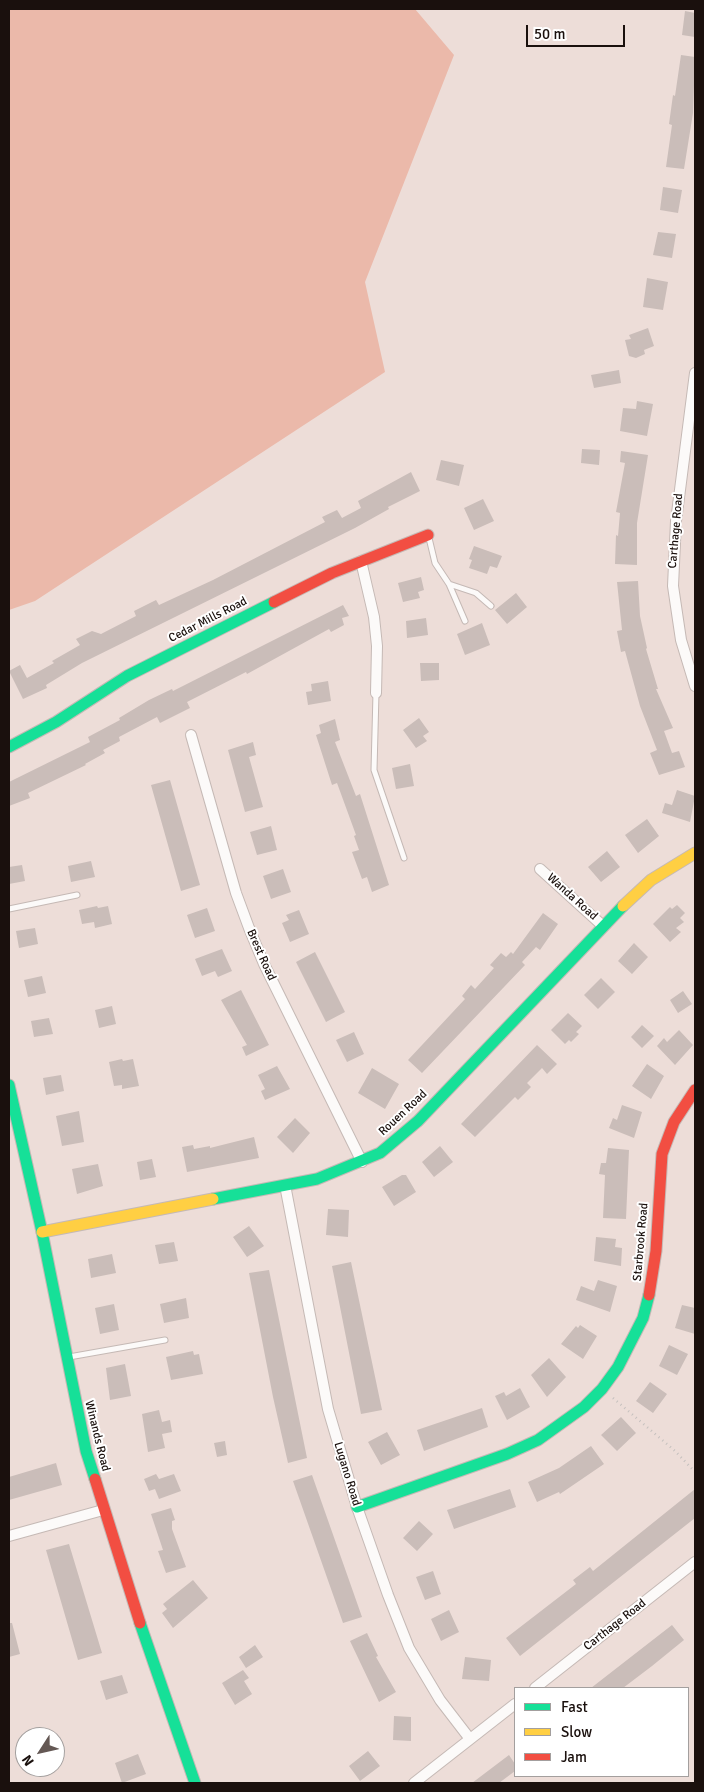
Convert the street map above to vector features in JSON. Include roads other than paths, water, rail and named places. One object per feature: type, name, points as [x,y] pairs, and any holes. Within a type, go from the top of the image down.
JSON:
[{"type":"street","name":"Carthage Road","points":[[695,373],[692,422],[676,521],[673,586],[676,614],[695,686]]},
{"type":"street","name":"Cedar Mills Road","points":[[9,747],[56,722],[127,676],[332,573],[428,535]]},
{"type":"street","points":[[361,561],[374,617],[377,646],[376,693]]},
{"type":"street","name":"Brest Road","points":[[191,735],[236,893],[249,928],[264,964],[362,1162]]},
{"type":"street","name":"Rouen Road","points":[[42,1232],[317,1178],[362,1162],[380,1153],[418,1121],[603,926],[651,880],[695,853]]},
{"type":"street","name":"Wanda Road","points":[[540,869],[603,926]]},
{"type":"street","name":"Winands Road","points":[[9,1085],[42,1232],[86,1451],[103,1510],[195,1783]]},
{"type":"street","name":"Starbrook Road","points":[[357,1507],[507,1454],[538,1440],[584,1407],[602,1389],[618,1367],[643,1318],[651,1286],[656,1251],[662,1154],[674,1122],[695,1090]]},
{"type":"street","name":"Lugano Road","points":[[286,1185],[328,1409],[357,1507],[409,1648],[440,1700],[470,1739]]},
{"type":"street","points":[[9,1536],[103,1510]]},
{"type":"street","name":"Carthage Road","points":[[536,1687],[695,1562]]},
{"type":"street","points":[[414,1783],[514,1705]]},
{"type":"lane","points":[[428,535],[435,563],[449,584],[465,621]]},
{"type":"lane","points":[[449,584],[476,593],[491,606]]},
{"type":"lane","points":[[376,693],[374,770],[404,858]]},
{"type":"lane","points":[[9,909],[78,895]]},
{"type":"lane","points":[[66,1358],[165,1340]]}]
